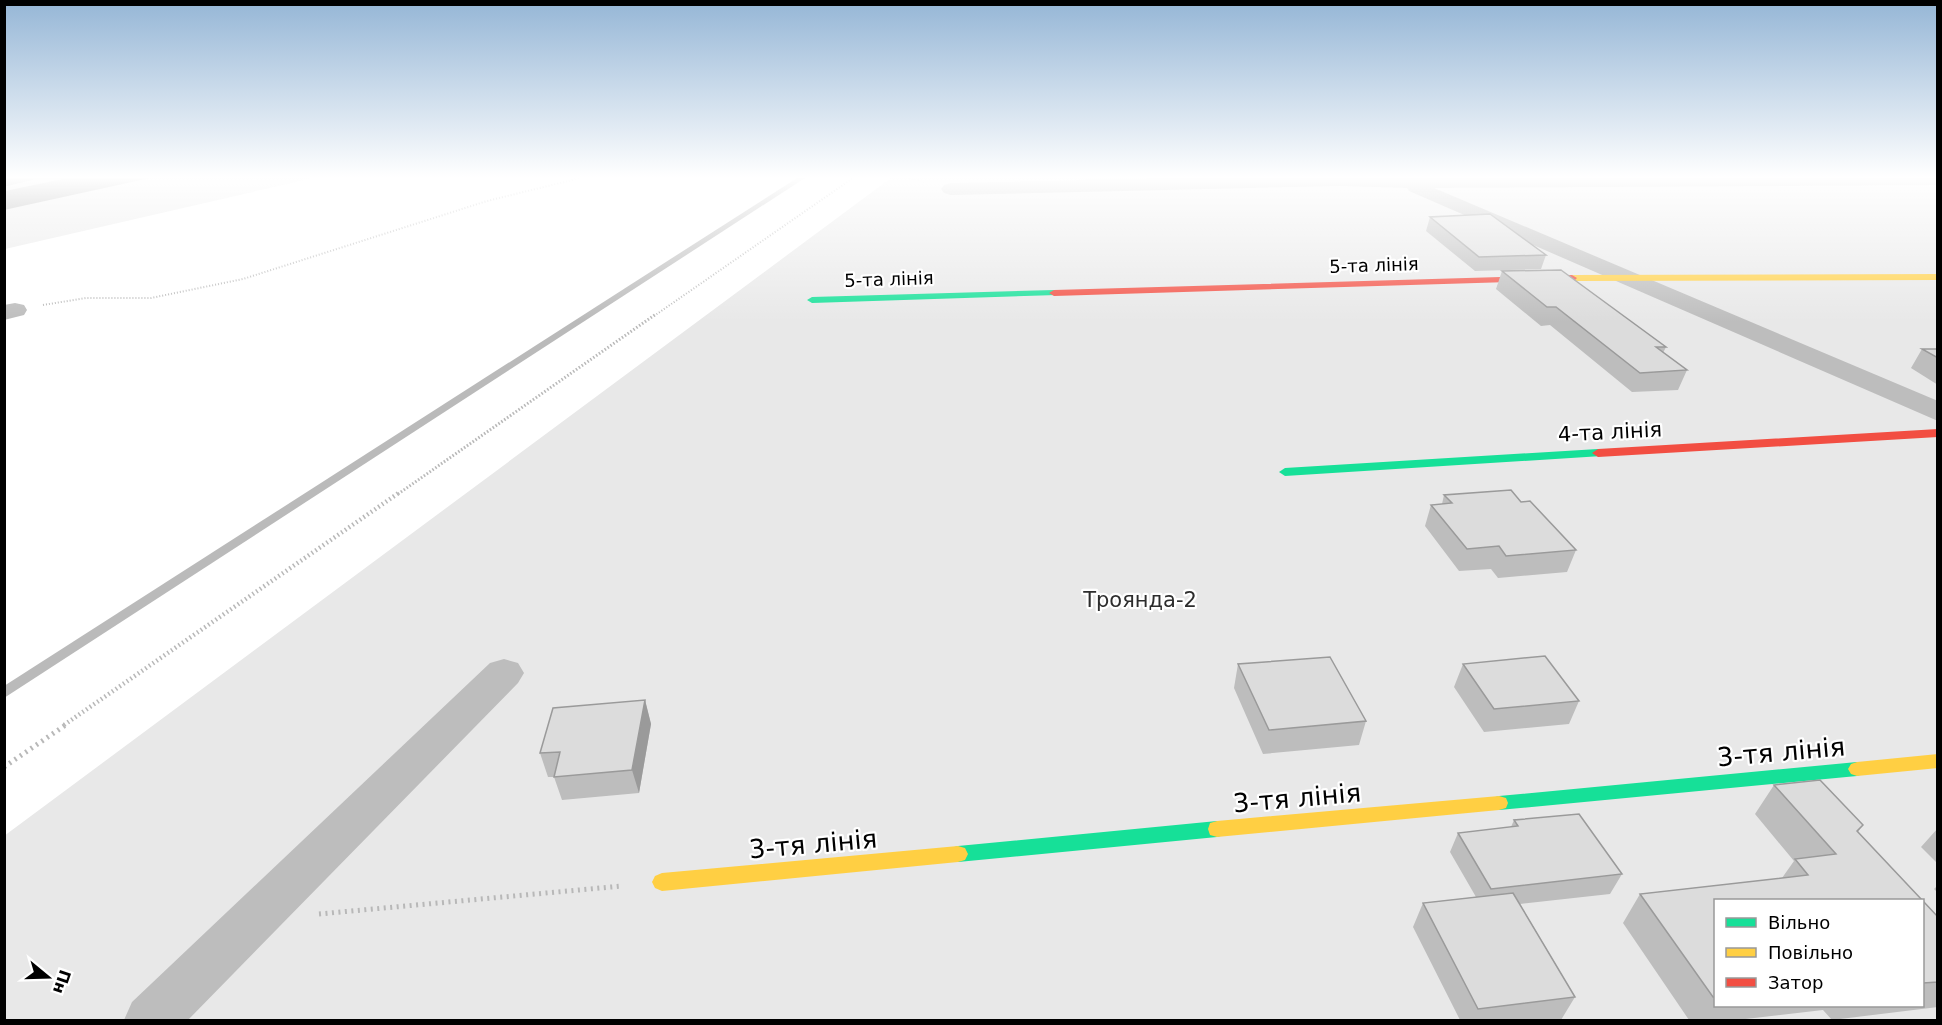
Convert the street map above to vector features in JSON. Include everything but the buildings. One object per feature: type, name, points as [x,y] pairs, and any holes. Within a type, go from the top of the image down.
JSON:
[{"type":"street","points":[[1507,226],[1938,412]]},
{"type":"street","name":"5-та лінія","points":[[812,300],[1623,276],[1938,277]]},
{"type":"street","name":"4-та лінія","points":[[1285,472],[1938,433]]},
{"type":"street","points":[[151,1020],[504,673]]},
{"type":"street","name":"3-тя лінія","points":[[662,882],[1938,761]]},
{"type":"path","points":[[10,312],[86,298],[150,298],[177,294],[243,279],[409,226]]},
{"type":"path","points":[[4,767],[784,226]]},
{"type":"path","points":[[253,920],[662,882]]},
{"type":"green space","points":[[5,226],[105,226],[5,249]]},
{"type":"green space","name":"Троянда-2","points":[[827,226],[1937,226],[1937,1020],[5,1020],[4,836]]},
{"type":"waterway","points":[[4,693],[728,226]]},
{"type":"traffic: fast","points":[[812,300],[1054,293]]},
{"type":"traffic: fast","points":[[1285,472],[1598,453]]},
{"type":"traffic: fast","points":[[1499,803],[1857,769]]},
{"type":"traffic: fast","points":[[958,854],[1217,829]]},
{"type":"traffic: slow","points":[[1572,278],[1938,277]]},
{"type":"traffic: slow","points":[[1857,769],[1938,761]]},
{"type":"traffic: slow","points":[[1217,829],[1499,803]]},
{"type":"traffic: slow","points":[[662,882],[958,854]]},
{"type":"traffic: jam","points":[[1054,293],[1572,278]]},
{"type":"traffic: jam","points":[[1598,453],[1938,433]]}]
